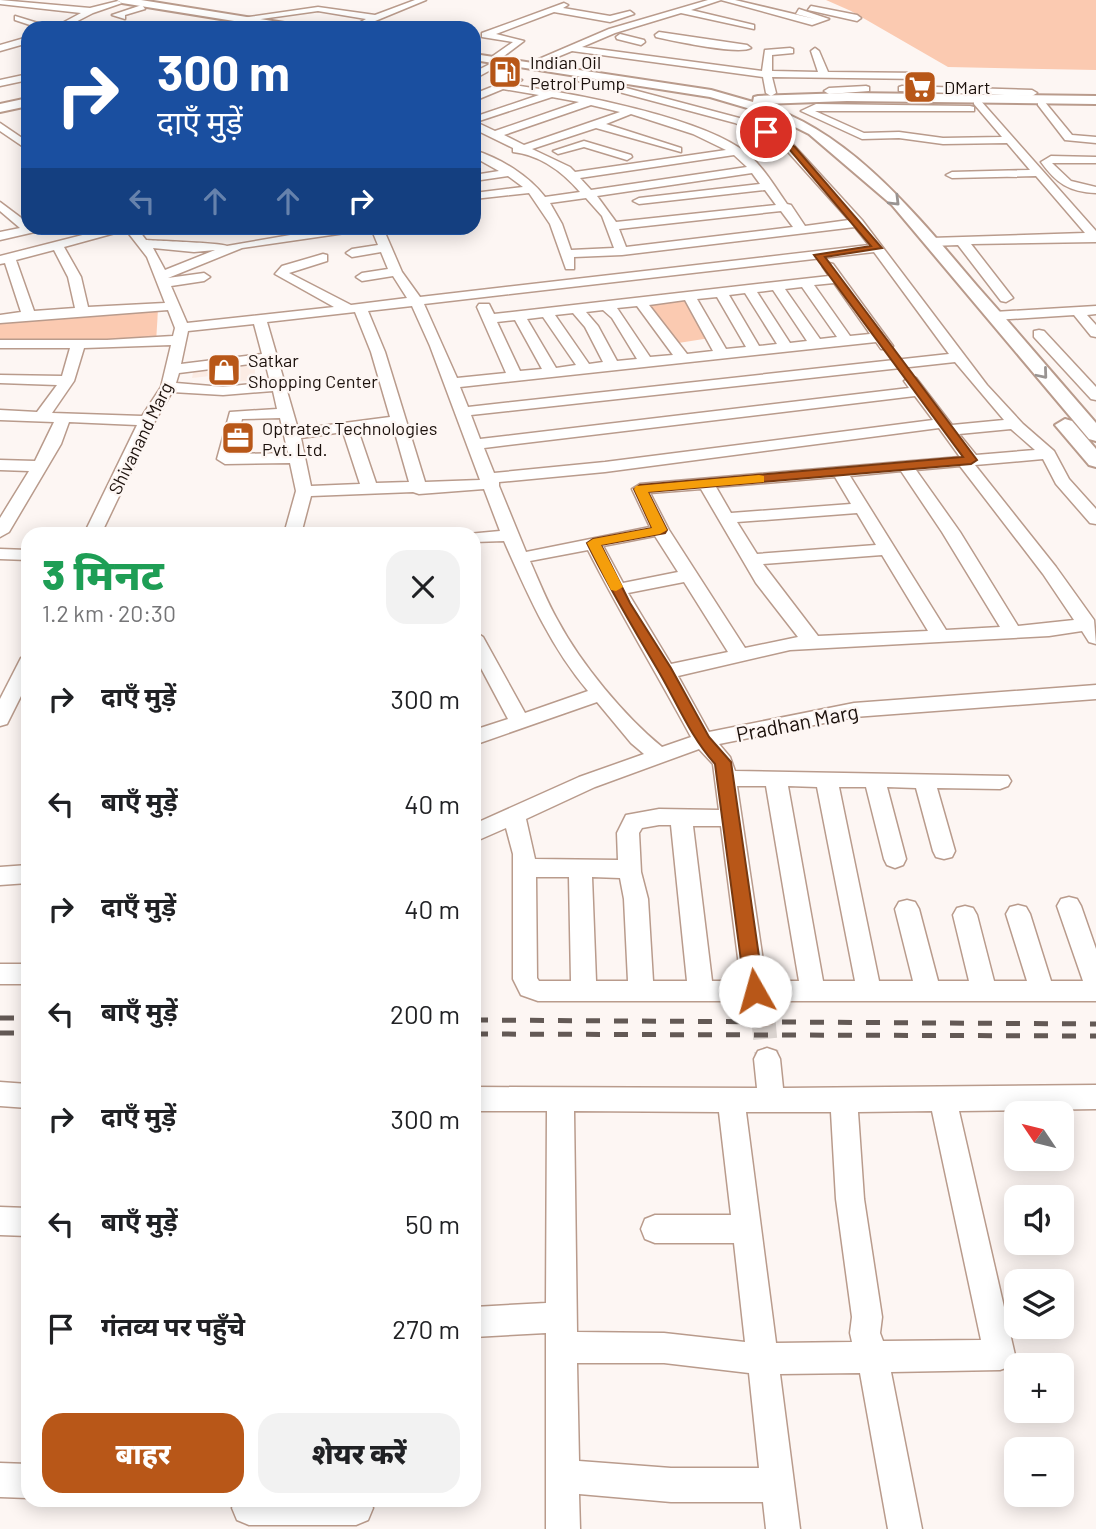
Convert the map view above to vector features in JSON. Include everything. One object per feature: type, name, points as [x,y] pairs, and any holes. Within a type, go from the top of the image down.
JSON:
[{"type":"main road","points":[[101,0],[252,21]]},
{"type":"main road","points":[[120,1],[227,21]]},
{"type":"main road","points":[[481,59],[493,63]]},
{"type":"main road","points":[[481,62],[597,76],[711,94],[789,118],[833,145],[897,202],[1096,435]]},
{"type":"main road","points":[[530,68],[683,96],[732,100],[840,97],[1037,98],[1096,93]]},
{"type":"main road","points":[[732,100],[771,93],[840,97],[1096,101]]},
{"type":"main road","points":[[789,118],[784,110],[786,107],[806,99]]},
{"type":"main road","points":[[732,100],[799,134],[836,158],[881,210]]},
{"type":"main road","points":[[0,110],[21,106]]},
{"type":"main road","points":[[1051,409],[1096,461]]},
{"type":"street","points":[[369,21],[422,0]]},
{"type":"street","points":[[485,35],[576,0]]},
{"type":"street","points":[[822,0],[860,8]]},
{"type":"street","points":[[71,21],[120,1]]},
{"type":"street","points":[[672,3],[749,27],[702,67]]},
{"type":"street","points":[[621,32],[639,43],[682,8],[714,3],[757,9],[812,22],[825,19],[799,9],[824,10],[856,18]]},
{"type":"street","points":[[690,22],[725,5]]},
{"type":"street","points":[[122,17],[116,15],[142,7]]},
{"type":"street","points":[[811,15],[834,7]]},
{"type":"street","points":[[239,19],[318,9],[376,18]]},
{"type":"street","points":[[553,9],[604,19],[640,10]]},
{"type":"street","points":[[6,10],[90,11]]},
{"type":"street","points":[[6,10],[33,13],[45,11]]},
{"type":"street","points":[[6,10],[30,21]]},
{"type":"street","points":[[773,13],[762,18],[793,26]]},
{"type":"street","points":[[592,24],[604,19]]},
{"type":"street","points":[[481,96],[505,87],[530,68],[572,48],[621,32],[641,22],[731,41],[747,52],[738,65]]},
{"type":"street","points":[[621,32],[656,27]]},
{"type":"street","points":[[481,35],[520,41],[481,71]]},
{"type":"street","points":[[572,48],[767,75],[923,76]]},
{"type":"street","points":[[771,93],[767,75],[769,51],[790,51]]},
{"type":"street","points":[[815,51],[815,63],[824,75]]},
{"type":"street","points":[[815,63],[834,64]]},
{"type":"street","points":[[597,76],[613,66],[757,83]]},
{"type":"street","points":[[904,76],[900,66],[914,66]]},
{"type":"street","points":[[0,83],[21,75]]},
{"type":"street","points":[[582,79],[729,118],[775,136],[792,149],[829,194],[858,223],[886,263],[1015,424],[1048,454],[1062,481],[1096,519]]},
{"type":"street","points":[[505,87],[568,97],[628,112],[682,127],[722,143],[737,151],[751,164],[794,218]]},
{"type":"street","points":[[481,107],[530,90]]},
{"type":"street","points":[[481,123],[551,94]]},
{"type":"street","points":[[481,123],[568,97]]},
{"type":"street","points":[[840,97],[848,117],[870,118]]},
{"type":"street","points":[[1011,140],[943,141],[899,135],[862,136],[806,111],[840,97],[921,108],[1037,98],[1096,101]]},
{"type":"street","points":[[1037,98],[1069,138],[1096,140]]},
{"type":"street","points":[[806,99],[813,102],[973,105],[1011,140],[1095,237]]},
{"type":"street","points":[[494,135],[589,102]]},
{"type":"street","points":[[509,142],[607,107]]},
{"type":"street","points":[[921,108],[929,118]]},
{"type":"street","points":[[486,159],[577,132],[628,112]]},
{"type":"street","points":[[612,119],[687,144]]},
{"type":"street","points":[[597,125],[687,144],[722,143]]},
{"type":"street","points":[[0,126],[5,134],[21,143]]},
{"type":"street","points":[[481,128],[562,167],[612,215],[622,251]]},
{"type":"street","points":[[577,132],[653,154]]},
{"type":"street","points":[[539,158],[581,144],[628,157]]},
{"type":"street","points":[[562,167],[653,154],[687,144]]},
{"type":"street","points":[[572,176],[737,151]]},
{"type":"street","points":[[481,156],[513,172],[534,189],[543,201],[566,254],[574,282]]},
{"type":"street","points":[[1096,160],[1051,159],[1046,162],[1072,188],[1096,190]]},
{"type":"street","points":[[543,201],[585,190],[751,164]]},
{"type":"street","points":[[481,177],[513,172]]},
{"type":"street","points":[[952,175],[1039,173]]},
{"type":"street","points":[[612,215],[769,186]]},
{"type":"street","points":[[481,195],[534,189]]},
{"type":"street","points":[[612,215],[778,197]]},
{"type":"street","points":[[1,207],[21,221]]},
{"type":"street","points":[[612,215],[794,218],[858,223]]},
{"type":"street","points":[[566,254],[622,251],[794,218]]},
{"type":"street","points":[[0,236],[21,231]]},
{"type":"street","points":[[29,315],[20,283],[4,259],[95,235]]},
{"type":"street","points":[[137,235],[164,279],[181,334]]},
{"type":"street","points":[[144,243],[177,244],[194,248],[231,248],[303,235]]},
{"type":"street","points":[[315,235],[324,255],[286,269],[281,274],[354,308],[378,352],[419,489]]},
{"type":"street","points":[[379,235],[396,272],[416,301],[438,346],[510,536],[549,622],[579,668],[638,738],[660,756]]},
{"type":"street","points":[[931,242],[1095,237]]},
{"type":"street","points":[[962,241],[1006,298]]},
{"type":"street","points":[[57,245],[75,276],[80,290],[82,313]]},
{"type":"street","points":[[164,279],[231,248]]},
{"type":"street","points":[[352,253],[384,248]]},
{"type":"street","points":[[0,344],[78,345],[181,334],[260,320],[354,308],[878,248]]},
{"type":"street","points":[[819,255],[918,391],[947,426],[967,461],[1050,571],[1091,631]]},
{"type":"street","points":[[362,276],[396,272]]},
{"type":"street","points":[[164,279],[204,277]]},
{"type":"street","points":[[489,320],[837,279]]},
{"type":"street","points":[[806,283],[846,340]]},
{"type":"street","points":[[777,286],[816,343]]},
{"type":"street","points":[[749,289],[785,346]]},
{"type":"street","points":[[721,292],[754,349]]},
{"type":"street","points":[[478,293],[514,375]]},
{"type":"street","points":[[689,296],[721,353]]},
{"type":"street","points":[[640,302],[682,357]]},
{"type":"street","points":[[0,319],[174,306]]},
{"type":"street","points":[[607,306],[645,361]]},
{"type":"street","points":[[578,309],[591,326],[612,365]]},
{"type":"street","points":[[994,316],[1096,310]]},
{"type":"street","points":[[1077,311],[1096,333]]},
{"type":"street","points":[[547,313],[584,368]]},
{"type":"street","points":[[519,316],[551,372]]},
{"type":"street","points":[[260,320],[272,356],[304,491],[294,527]]},
{"type":"street","name":"Shivanand Marg","points":[[95,527],[148,421],[168,387],[181,334]]},
{"type":"street","points":[[1039,334],[1096,396]]},
{"type":"street","points":[[452,383],[880,337]]},
{"type":"street","points":[[42,416],[67,381],[76,363],[78,345]]},
{"type":"street","points":[[172,369],[272,356]]},
{"type":"street","points":[[462,412],[960,357]]},
{"type":"street","points":[[0,379],[67,381]]},
{"type":"street","points":[[168,387],[223,391],[279,386]]},
{"type":"street","points":[[474,444],[918,391]]},
{"type":"street","points":[[286,413],[235,415],[225,459],[296,458]]},
{"type":"street","points":[[0,415],[148,421]]},
{"type":"street","points":[[0,532],[53,444],[64,417]]},
{"type":"street","points":[[292,434],[397,421]]},
{"type":"street","points":[[304,491],[419,489],[947,426],[1015,424]]},
{"type":"street","points":[[349,426],[370,490]]},
{"type":"street","points":[[740,655],[660,530],[640,489],[1048,454]]},
{"type":"street","points":[[0,465],[40,466]]},
{"type":"street","points":[[905,467],[951,532],[1011,630]]},
{"type":"street","points":[[840,472],[940,635]]},
{"type":"street","points":[[706,484],[765,583],[812,642]]},
{"type":"street","points":[[0,502],[20,502]]},
{"type":"street","points":[[728,518],[863,508]]},
{"type":"street","points":[[520,558],[660,530]]},
{"type":"street","points":[[481,537],[510,536]]},
{"type":"street","points":[[593,543],[703,740],[723,762],[760,999]]},
{"type":"street","points":[[752,561],[888,549]]},
{"type":"street","points":[[0,554],[21,555]]},
{"type":"street","points":[[617,590],[690,575]]},
{"type":"street","points":[[666,672],[790,644],[1011,630],[1091,631]]},
{"type":"street","points":[[481,650],[520,722]]},
{"type":"street","points":[[0,719],[21,676]]},
{"type":"street","name":"Pradhan Marg","points":[[481,831],[587,782],[703,740],[854,710],[1096,692]]},
{"type":"street","points":[[481,736],[601,694]]},
{"type":"street","points":[[726,778],[1000,781]]},
{"type":"street","points":[[776,780],[813,992]]},
{"type":"street","points":[[827,781],[869,991]]},
{"type":"street","points":[[875,781],[895,859]]},
{"type":"street","points":[[925,782],[944,851]]},
{"type":"street","points":[[514,816],[524,854],[526,979],[530,988],[538,991],[701,991],[760,999],[813,992],[1096,991]]},
{"type":"street","points":[[641,990],[636,899],[630,872],[628,833],[634,821],[659,817],[732,818]]},
{"type":"street","points":[[681,818],[701,991]]},
{"type":"street","points":[[524,868],[614,868],[630,872]]},
{"type":"street","points":[[580,869],[584,990]]},
{"type":"street","points":[[0,876],[21,874]]},
{"type":"street","points":[[1069,906],[1096,983]]},
{"type":"street","points":[[908,909],[929,991]]},
{"type":"street","points":[[1018,914],[1042,990]]},
{"type":"street","points":[[965,915],[984,990]]},
{"type":"street","points":[[0,974],[21,974]]},
{"type":"street","points":[[767,1059],[771,1099]]},
{"type":"street","points":[[0,1094],[21,1096]]},
{"type":"street","points":[[481,1098],[1095,1100]]},
{"type":"street","points":[[561,1099],[562,1529]]},
{"type":"street","points":[[731,1099],[783,1529]]},
{"type":"street","points":[[844,1100],[850,1199],[867,1317],[865,1333],[905,1529]]},
{"type":"street","points":[[481,1323],[763,1359],[1000,1355],[943,1100]]},
{"type":"street","points":[[0,1221],[21,1222]]},
{"type":"street","points":[[655,1229],[747,1229]]},
{"type":"street","points":[[562,1476],[671,1485],[779,1486]]},
{"type":"street","points":[[0,1480],[21,1481]]},
{"type":"street","points":[[249,1512],[356,1508]]},
{"type":"shaded area","points":[[826,0],[1096,0],[1096,70],[948,67],[851,11]]},
{"type":"shaded area","points":[[688,297],[710,338],[672,344],[642,302]]},
{"type":"shaded area","points":[[158,309],[156,343],[0,339],[0,317]]},
{"type":"shaded area","name":"Satkar Shopping Center","points":[[256,361],[254,381],[209,382],[210,376],[192,378],[194,368]]},
{"type":"tunnel","points":[[763,1015],[767,1059]]},
{"type":"railway","points":[[0,1018],[21,1018]]},
{"type":"railway","points":[[481,1020],[1096,1024]]},
{"type":"railway","points":[[0,1033],[21,1033]]},
{"type":"railway","points":[[481,1034],[1096,1036]]},
{"type":"slow traffic","points":[[616,587],[593,543],[660,530],[640,489],[759,479]]},
{"type":"place","name":"Indian Oil Petrol Pump","points":[[505,72]]},
{"type":"place","name":"DMart","points":[[920,87]]},
{"type":"place","name":"Satkar Shopping Center","points":[[224,370]]},
{"type":"place","name":"Optratec Technologies Pvt. Ltd.","points":[[238,438]]},
{"type":"route","points":[[755,991],[723,762],[703,740],[664,668],[624,603],[593,543],[660,530],[640,489],[971,460],[819,255],[878,248],[792,149],[784,141],[766,132]]}]
